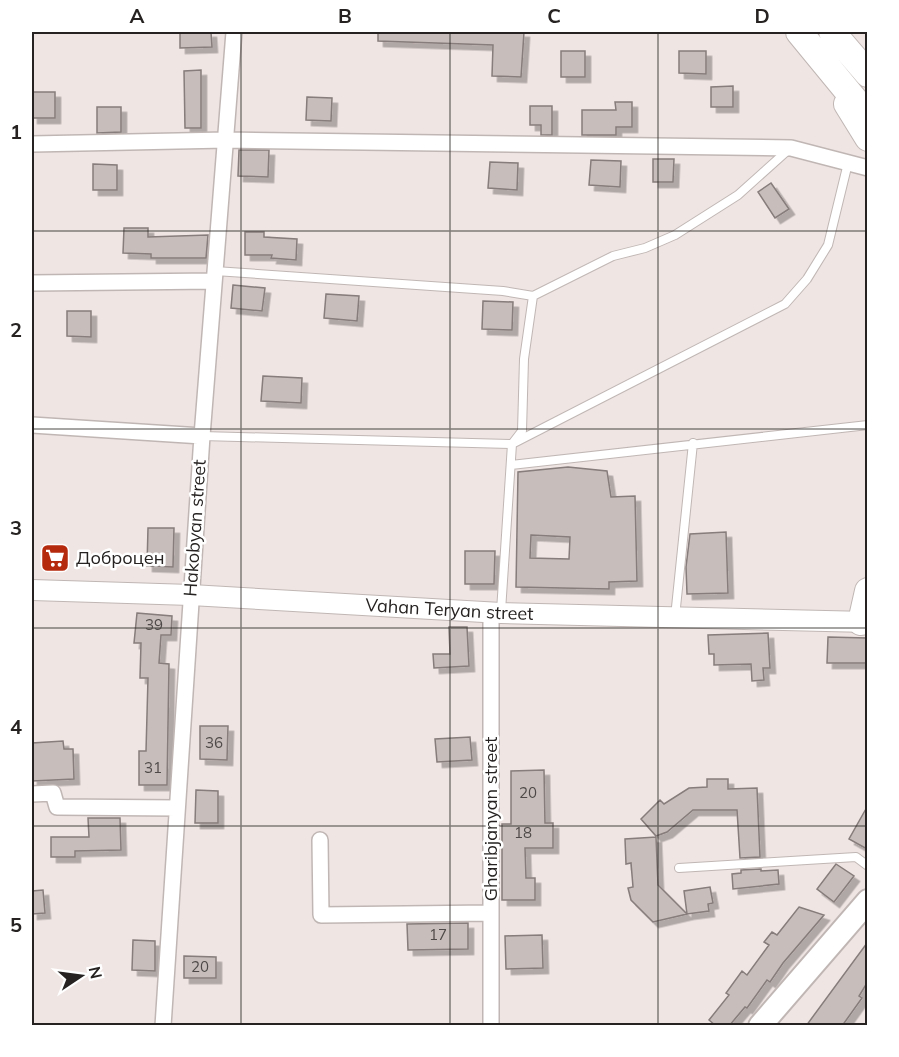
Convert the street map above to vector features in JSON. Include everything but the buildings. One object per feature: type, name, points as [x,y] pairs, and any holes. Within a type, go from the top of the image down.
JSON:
[{"type":"highway","points":[[799,32],[867,116]]},
{"type":"highway","points":[[832,32],[867,74]]},
{"type":"highway","points":[[816,52],[867,138]]},
{"type":"highway","points":[[864,622],[867,591]]},
{"type":"main road","points":[[768,1023],[867,901]]},
{"type":"street","name":"Hakobyan street","points":[[163,1026],[202,436],[234,32]]},
{"type":"street","points":[[32,144],[226,140],[791,148],[867,168]]},
{"type":"street","points":[[32,283],[214,276]]},
{"type":"street","points":[[32,425],[202,436]]},
{"type":"street","name":"Vahan Teryan street","points":[[32,590],[191,595],[496,612],[864,622]]},
{"type":"street","name":"Gharibjanyan street","points":[[491,1026],[490,913],[496,612]]},
{"type":"street","points":[[32,794],[53,793],[57,807],[177,808]]},
{"type":"street","points":[[320,840],[321,915],[490,913]]},
{"type":"lane","points":[[214,276],[503,291],[533,296],[613,256],[645,248],[675,235],[738,195],[791,148]]},
{"type":"lane","points":[[202,436],[512,444],[785,304],[807,279],[828,245],[848,163]]},
{"type":"lane","points":[[496,612],[512,444],[522,430],[524,358],[533,296]]},
{"type":"lane","points":[[511,465],[867,425]]},
{"type":"lane","points":[[675,617],[693,443]]},
{"type":"lane","points":[[679,868],[856,857],[867,866]]},
{"type":"place","name":"Доброцен","points":[[55,558]]}]
